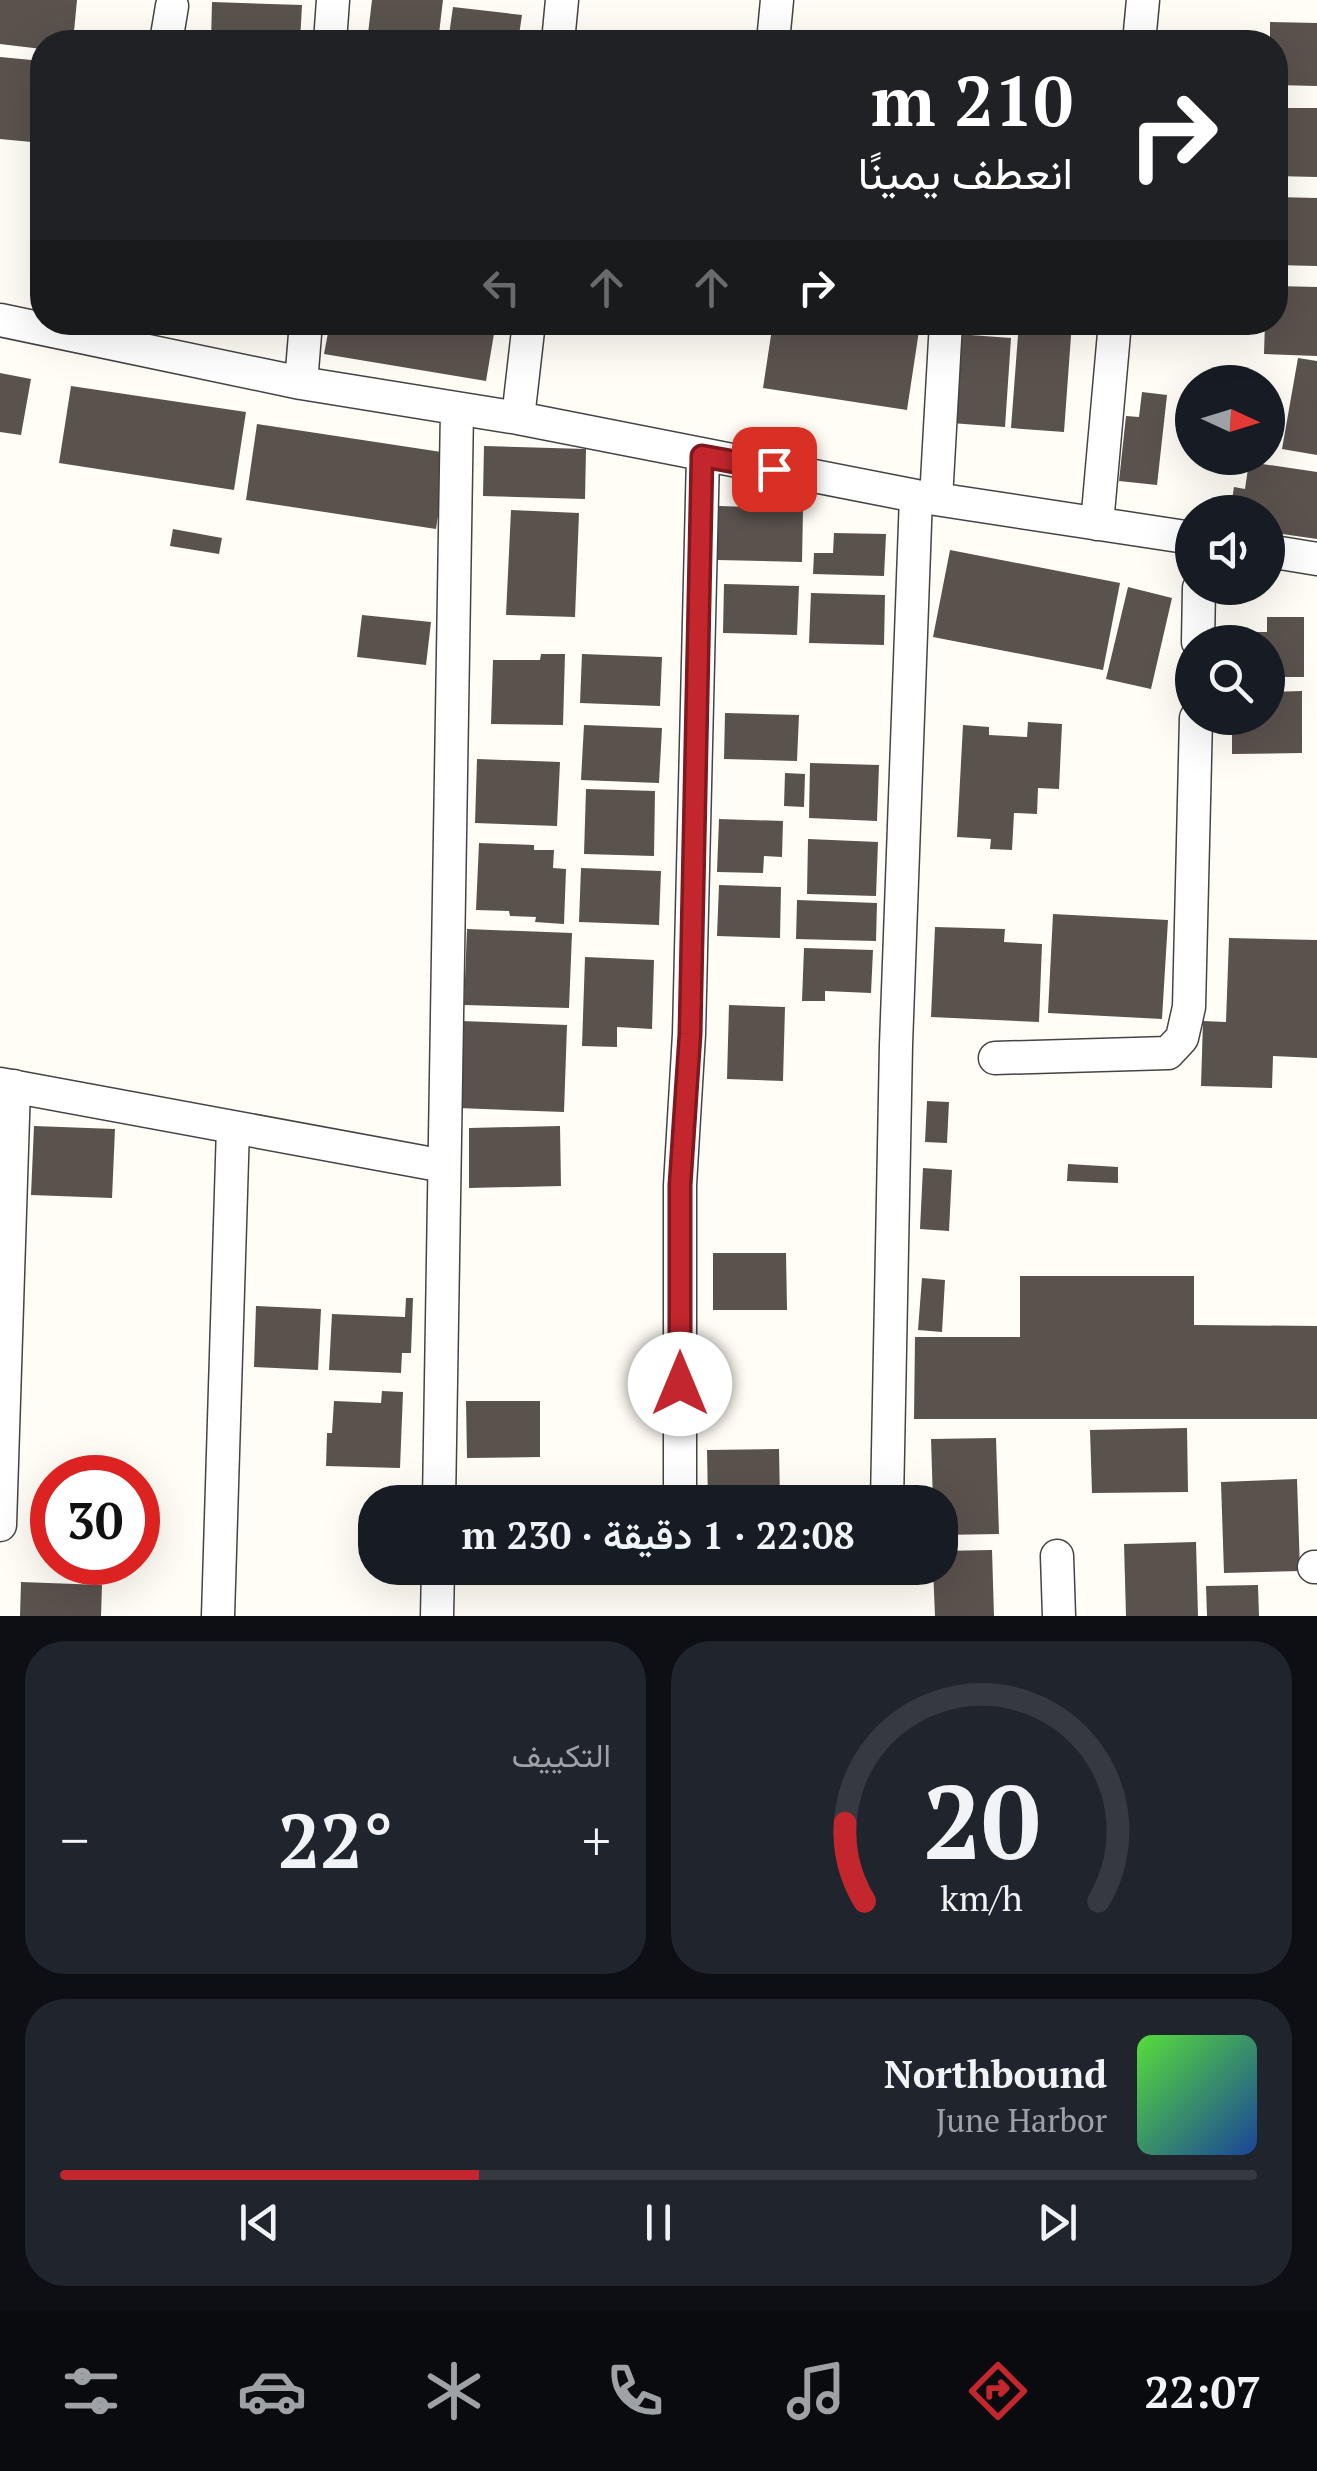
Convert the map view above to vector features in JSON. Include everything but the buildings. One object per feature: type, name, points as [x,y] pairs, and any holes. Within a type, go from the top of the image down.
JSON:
[{"type":"street","points":[[331,30],[333,0]]},
{"type":"street","points":[[559,30],[562,0]]},
{"type":"street","points":[[775,30],[777,0]]},
{"type":"street","points":[[1140,30],[1143,0]]},
{"type":"street","points":[[168,30],[172,6]]},
{"type":"street","points":[[0,320],[30,324]]},
{"type":"street","points":[[122,335],[300,383],[518,418],[926,497],[1175,535]]},
{"type":"street","points":[[300,383],[305,335]]},
{"type":"street","points":[[518,418],[528,335]]},
{"type":"street","points":[[887,1485],[896,1045],[926,497],[945,335]]},
{"type":"street","points":[[1097,524],[1114,335]]},
{"type":"street","points":[[439,1485],[456,410]]},
{"type":"street","points":[[680,1485],[680,1185],[690,1034],[702,456]]},
{"type":"street","points":[[1285,554],[1317,559]]},
{"type":"street","points":[[995,1058],[1168,1053],[1182,1038],[1189,1008],[1196,735]]},
{"type":"street","points":[[0,1525],[7,1085],[444,1166]]},
{"type":"street","points":[[218,1616],[233,1127]]},
{"type":"street","points":[[1057,1556],[1058,1616]]},
{"type":"street","points":[[437,1616],[438,1585]]},
{"type":"route","points":[[680,1384],[680,1185],[690,1034],[702,456],[774,469]]}]
